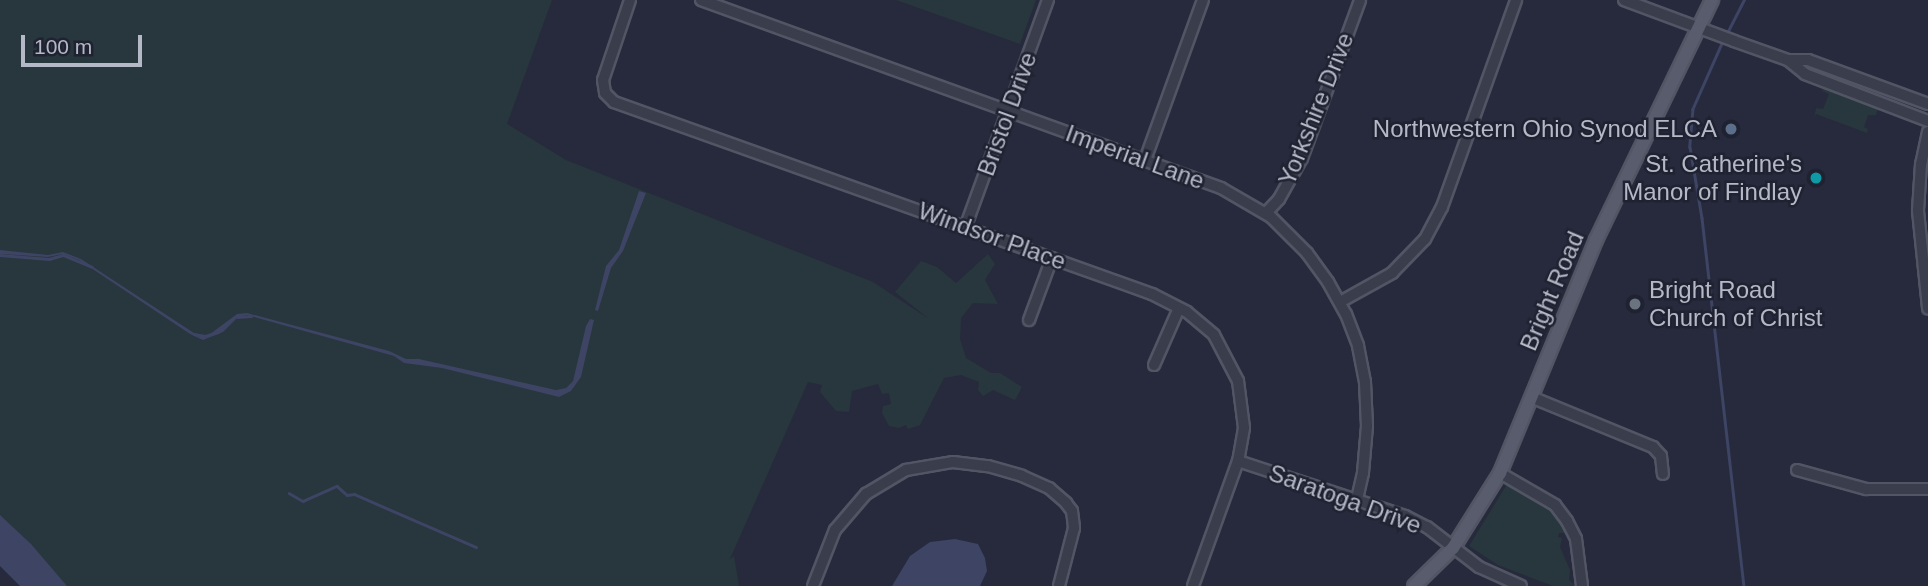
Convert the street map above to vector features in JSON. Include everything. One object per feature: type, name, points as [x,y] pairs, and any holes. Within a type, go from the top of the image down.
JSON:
[{"type":"main road","name":"Bright Road","points":[[1414,586],[1454,548],[1500,473],[1596,240],[1712,0]]},
{"type":"street","name":"Windsor Place","points":[[630,0],[603,80],[605,93],[614,102],[1152,294],[1179,308],[1214,335],[1234,370],[1244,416],[1238,461],[1193,586]]},
{"type":"street","name":"Imperial Lane","points":[[703,0],[1221,188],[1266,213],[1307,253],[1340,302],[1358,346],[1366,393],[1365,456],[1357,499]]},
{"type":"street","name":"Bristol Drive","points":[[965,228],[1048,0]]},
{"type":"street","points":[[1145,160],[1203,0]]},
{"type":"street","name":"Yorkshire Drive","points":[[1266,213],[1279,198],[1302,158],[1360,0]]},
{"type":"street","points":[[1340,302],[1392,273],[1412,256],[1425,239],[1441,207],[1516,0]]},
{"type":"street","points":[[1624,0],[1788,60],[1808,60],[1928,104]]},
{"type":"street","points":[[1788,60],[1805,74],[1928,121]]},
{"type":"street","points":[[1928,132],[1921,164],[1918,211],[1928,308]]},
{"type":"street","points":[[1029,320],[1052,258]]},
{"type":"street","points":[[1154,365],[1179,308]]},
{"type":"street","points":[[1531,397],[1653,447],[1661,456],[1663,474]]},
{"type":"street","points":[[813,586],[835,530],[866,494],[906,470],[953,461],[988,466],[1022,476],[1049,488],[1066,503],[1072,511],[1074,528],[1059,586]]},
{"type":"street","name":"Saratoga Drive","points":[[1238,461],[1416,521],[1490,573],[1521,586]]},
{"type":"street","points":[[1797,470],[1866,489],[1928,489]]},
{"type":"street","points":[[1500,473],[1555,505],[1567,521],[1576,539],[1582,586]]},
{"type":"shaded area","points":[[0,0],[552,0],[507,124],[566,160],[873,282],[929,319],[895,292],[921,261],[937,267],[956,283],[988,254],[995,264],[985,280],[998,304],[973,303],[961,318],[960,339],[966,358],[991,373],[1000,373],[1022,387],[1015,400],[993,390],[983,396],[978,390],[979,382],[961,375],[944,378],[920,425],[908,429],[906,425],[899,428],[889,426],[882,413],[883,406],[891,404],[889,393],[882,394],[878,384],[852,391],[849,412],[836,411],[820,392],[822,385],[808,382],[730,559],[734,556],[739,586],[51,586],[0,541]]},
{"type":"shaded area","points":[[896,0],[1036,0],[1020,44]]},
{"type":"shaded area","points":[[1807,63],[1883,92],[1882,96],[1805,70],[1803,67]]},
{"type":"shaded area","points":[[1823,89],[1878,108],[1876,115],[1868,115],[1864,127],[1868,129],[1867,133],[1816,114],[1814,118],[1816,108],[1823,109],[1829,94],[1822,91]]},
{"type":"shaded area","points":[[1509,481],[1549,507],[1564,524],[1568,533],[1559,533],[1558,537],[1562,538],[1560,547],[1570,570],[1569,580],[1576,586],[1553,586],[1498,565],[1469,546]]},
{"type":"water","points":[[639,191],[646,193],[623,251],[611,268],[598,311],[595,310],[606,266],[619,250]]},
{"type":"water","points":[[0,250],[48,255],[63,252],[81,259],[197,335],[206,337],[237,314],[247,313],[389,351],[406,359],[419,359],[556,390],[566,388],[573,381],[586,326],[590,319],[594,320],[581,377],[571,391],[559,397],[442,368],[404,363],[394,356],[247,315],[237,318],[223,332],[203,340],[79,260],[63,254],[48,257],[0,254]]},
{"type":"water","points":[[0,515],[31,544],[67,586],[20,586],[0,566]]},
{"type":"water","points":[[955,539],[978,544],[985,558],[987,571],[980,586],[892,586],[910,556],[930,542]]},
{"type":"waterway","points":[[1727,33],[1744,0]]},
{"type":"waterway","points":[[1724,39],[1693,109],[1690,147],[1702,218],[1744,586]]},
{"type":"waterway","points":[[0,255],[49,259],[63,255],[92,267]]},
{"type":"waterway","points":[[237,317],[251,316]]},
{"type":"waterway","points":[[194,334],[205,336],[218,332]]},
{"type":"waterway","points":[[289,493],[303,501],[337,486],[347,495],[354,494],[476,547]]},
{"type":"place","name":"Northwestern Ohio Synod ELCA","points":[[1731,129]]},
{"type":"place","name":"St. Catherine's Manor of Findlay","points":[[1816,178]]},
{"type":"place","name":"Bright Road Church of Christ","points":[[1635,304]]}]
